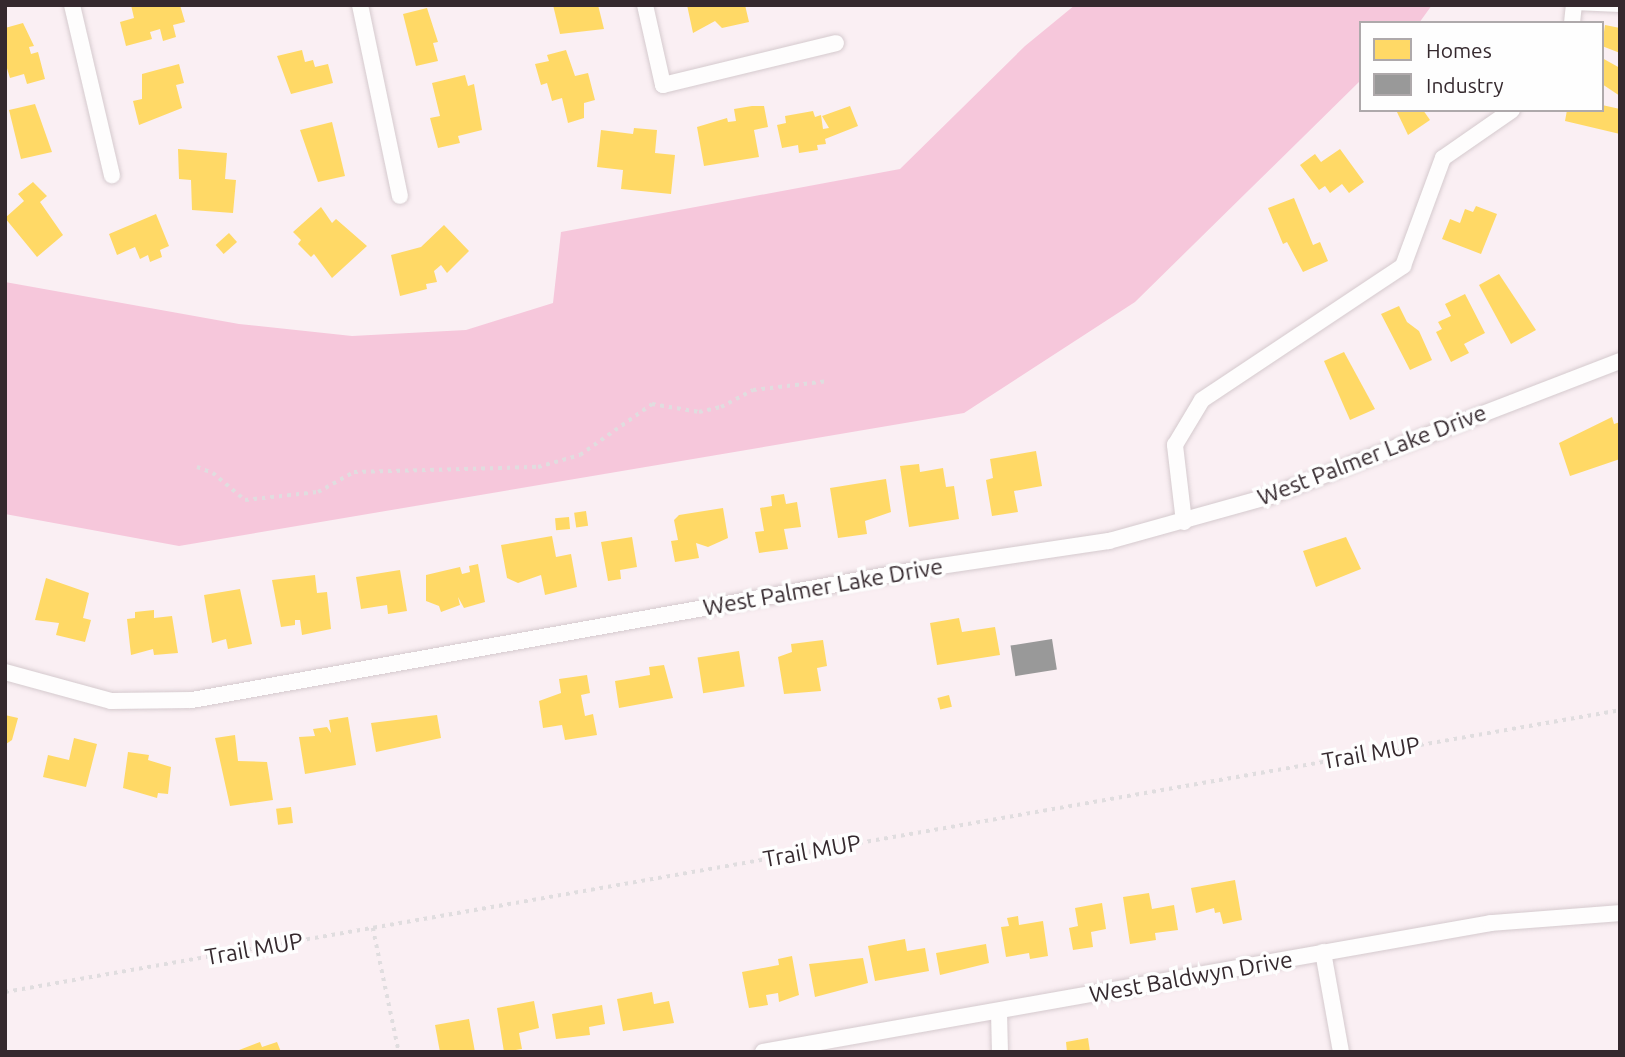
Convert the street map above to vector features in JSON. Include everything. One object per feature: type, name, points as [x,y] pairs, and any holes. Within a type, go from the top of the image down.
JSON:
[{"type":"street","points":[[72,5],[112,175]]},
{"type":"street","points":[[360,5],[400,196]]},
{"type":"street","points":[[645,5],[663,85],[836,43]]},
{"type":"street","points":[[1184,522],[1175,445],[1202,400],[1403,267],[1443,158],[1509,112]]},
{"type":"street","name":"West Palmer Lake Drive","points":[[5,672],[111,701],[192,700],[908,571],[1109,541],[1270,496],[1620,360]]},
{"type":"street","name":"West Baldwyn Drive","points":[[763,1052],[1518,919],[1620,912]]},
{"type":"street","points":[[1323,952],[1341,1052]]},
{"type":"street","points":[[999,1012],[1000,1052]]},
{"type":"lane","points":[[1574,6],[1620,8]]},
{"type":"path","points":[[197,467],[213,473],[244,500],[318,492],[354,472],[538,467],[580,455],[653,404],[699,412],[721,407],[753,390],[828,381]]},
{"type":"path","name":"Trail MUP","points":[[5,992],[1620,710]]},
{"type":"path","points":[[373,928],[399,1052]]},
{"type":"shaded area","points":[[1075,5],[1432,5],[1420,21],[1359,21],[1359,82],[1135,302],[964,413],[179,546],[5,514],[5,282],[239,324],[352,336],[466,330],[553,303],[561,232],[900,169],[1025,46]]},
{"type":"building: Homes","points":[[131,5],[180,5],[185,22],[173,25],[176,37],[163,41],[160,29],[150,32],[152,39],[126,46],[120,22],[134,18]]},
{"type":"building: Homes","points":[[553,5],[598,5],[604,29],[560,34]]},
{"type":"building: Homes","points":[[687,5],[745,5],[749,22],[722,28],[715,21],[693,33]]},
{"type":"building: Homes","points":[[427,8],[438,42],[433,43],[438,61],[416,66],[403,14]]},
{"type":"building: Homes","points":[[23,23],[34,46],[29,47],[31,54],[38,52],[45,79],[27,84],[24,74],[10,78],[5,62],[5,28]]},
{"type":"building: Homes","points":[[1605,25],[1620,28],[1620,53],[1604,47]]},
{"type":"building: Homes","points":[[302,50],[305,62],[313,60],[315,67],[328,64],[333,83],[291,94],[277,56]]},
{"type":"building: Homes","points":[[566,50],[575,76],[588,73],[595,100],[584,103],[584,118],[568,123],[562,98],[552,101],[547,83],[541,85],[535,64],[549,61],[547,55]]},
{"type":"building: Homes","points":[[1604,59],[1620,68],[1620,96],[1604,85]]},
{"type":"building: Homes","points":[[179,64],[184,83],[176,85],[182,108],[139,125],[133,101],[142,99],[142,74]]},
{"type":"building: Homes","points":[[465,75],[468,86],[474,84],[482,130],[458,136],[460,143],[438,148],[430,118],[440,116],[432,83]]},
{"type":"building: Homes","points":[[35,104],[52,152],[21,159],[9,110]]},
{"type":"building: Homes","points":[[1604,105],[1620,109],[1620,134],[1565,121],[1567,112],[1604,112]]},
{"type":"building: Homes","points":[[764,106],[768,127],[754,130],[759,157],[704,166],[697,127],[727,118],[728,122],[736,121],[734,109]]},
{"type":"building: Homes","points":[[850,106],[858,126],[825,139],[826,144],[817,145],[818,150],[799,153],[798,145],[782,148],[777,125],[786,123],[785,116],[813,111],[815,117],[821,115],[823,129],[829,128],[822,116]]},
{"type":"building: Homes","points":[[1397,112],[1424,112],[1430,120],[1408,135]]},
{"type":"building: Homes","points":[[332,122],[345,176],[318,182],[300,130]]},
{"type":"building: Homes","points":[[634,128],[657,130],[655,153],[675,155],[671,194],[621,189],[623,170],[597,167],[601,130],[633,134]]},
{"type":"building: Homes","points":[[178,149],[227,153],[225,179],[236,180],[233,213],[192,210],[191,180],[179,179]]},
{"type":"building: Homes","points":[[1340,149],[1364,182],[1349,193],[1342,184],[1330,193],[1325,186],[1319,190],[1300,165],[1315,154],[1321,162]]},
{"type":"building: Homes","points":[[33,182],[47,196],[40,202],[63,235],[37,257],[5,218],[24,201],[18,194]]},
{"type":"building: Homes","points":[[1294,198],[1313,245],[1320,242],[1328,261],[1303,272],[1287,242],[1283,244],[1268,208]]},
{"type":"building: Homes","points":[[1476,206],[1497,214],[1481,254],[1442,239],[1450,219],[1460,223],[1465,209],[1473,212]]},
{"type":"building: Homes","points":[[321,207],[332,223],[336,219],[367,246],[332,278],[314,254],[311,257],[298,244],[301,240],[293,232]]},
{"type":"building: Homes","points":[[156,214],[169,246],[160,250],[162,257],[150,262],[148,255],[140,259],[135,247],[117,255],[109,234]]},
{"type":"building: Homes","points":[[444,225],[469,251],[447,273],[441,265],[434,271],[437,282],[426,284],[427,289],[400,296],[391,255],[421,247]]},
{"type":"building: Homes","points":[[229,233],[237,242],[224,254],[216,245]]},
{"type":"building: Homes","points":[[1499,274],[1536,330],[1511,344],[1479,285]]},
{"type":"building: Homes","points":[[1465,294],[1485,333],[1464,344],[1469,353],[1451,362],[1436,332],[1442,329],[1438,322],[1451,316],[1445,304]]},
{"type":"building: Homes","points":[[1399,306],[1407,322],[1419,331],[1432,360],[1410,370],[1381,314]]},
{"type":"building: Homes","points":[[1344,352],[1375,409],[1350,420],[1324,361]]},
{"type":"building: Homes","points":[[1612,417],[1614,424],[1620,422],[1620,459],[1570,476],[1559,443]]},
{"type":"building: Homes","points":[[1036,451],[1042,486],[1014,491],[1018,512],[992,516],[986,480],[993,478],[990,459]]},
{"type":"building: Homes","points":[[919,464],[920,472],[943,468],[946,487],[954,486],[959,519],[909,527],[900,466]]},
{"type":"building: Homes","points":[[886,479],[891,512],[865,521],[867,534],[838,538],[830,488]]},
{"type":"building: Homes","points":[[784,494],[786,504],[797,502],[801,527],[784,529],[788,549],[759,553],[755,532],[764,531],[760,508],[772,506],[771,496]]},
{"type":"building: Homes","points":[[723,508],[728,538],[708,547],[696,543],[699,558],[675,562],[671,541],[678,540],[674,520],[679,515]]},
{"type":"building: Homes","points":[[586,511],[588,526],[576,528],[574,513]]},
{"type":"building: Homes","points":[[569,517],[570,529],[556,530],[555,518]]},
{"type":"building: Homes","points":[[552,536],[556,557],[571,554],[577,587],[545,595],[541,575],[518,583],[507,578],[501,545]]},
{"type":"building: Homes","points":[[632,537],[637,567],[620,570],[621,579],[608,581],[601,542]]},
{"type":"building: Homes","points":[[1346,537],[1361,569],[1316,587],[1303,551]]},
{"type":"building: Homes","points":[[478,564],[485,602],[464,608],[458,597],[460,605],[441,612],[439,606],[426,601],[426,575],[460,567],[462,574],[470,572],[469,566]]},
{"type":"building: Homes","points":[[400,570],[407,611],[388,614],[387,605],[361,609],[356,577]]},
{"type":"building: Homes","points":[[315,575],[317,593],[327,592],[331,629],[302,635],[300,620],[295,620],[295,625],[281,627],[272,580]]},
{"type":"building: Homes","points":[[46,578],[89,593],[83,618],[91,620],[85,642],[56,635],[59,623],[35,620]]},
{"type":"building: Homes","points":[[240,589],[252,644],[228,649],[226,639],[212,643],[204,595]]},
{"type":"building: Homes","points":[[154,610],[154,618],[172,616],[178,653],[154,655],[153,649],[131,655],[127,619],[135,618],[135,612]]},
{"type":"building: Homes","points":[[959,618],[962,632],[995,627],[1000,655],[937,665],[930,623]]},
{"type":"building: Homes","points":[[823,640],[827,666],[817,668],[821,691],[784,694],[778,657],[792,652],[791,644]]},
{"type":"building: Homes","points":[[739,651],[745,687],[703,693],[698,658]]},
{"type":"building: Homes","points":[[664,665],[673,698],[619,708],[615,681],[650,675],[649,667]]},
{"type":"building: Homes","points":[[587,675],[590,693],[581,695],[585,716],[593,714],[597,735],[565,740],[562,725],[543,728],[539,701],[561,693],[559,679]]},
{"type":"building: Homes","points":[[949,695],[952,707],[940,710],[937,698]]},
{"type":"building: Homes","points":[[5,715],[18,718],[12,740],[6,744]]},
{"type":"building: Homes","points":[[437,715],[441,738],[376,752],[371,723]]},
{"type":"building: Homes","points":[[348,717],[356,765],[305,774],[299,737],[315,736],[313,729],[327,727],[331,733],[329,720]]},
{"type":"building: Homes","points":[[235,735],[238,761],[267,762],[273,800],[230,806],[215,738]]},
{"type":"building: Homes","points":[[74,738],[97,744],[86,787],[43,777],[48,755],[69,760]]},
{"type":"building: Homes","points":[[128,752],[149,755],[148,760],[171,767],[168,794],[158,793],[157,798],[123,788]]},
{"type":"building: Homes","points":[[291,807],[293,823],[278,825],[276,809]]},
{"type":"building: Homes","points":[[1235,880],[1242,920],[1223,924],[1220,912],[1215,913],[1214,908],[1196,913],[1191,888]]},
{"type":"building: Homes","points":[[1149,893],[1152,909],[1174,905],[1178,930],[1155,933],[1156,940],[1130,944],[1123,897]]},
{"type":"building: Homes","points":[[1102,903],[1106,929],[1091,932],[1093,947],[1073,950],[1069,928],[1078,926],[1075,908]]},
{"type":"building: Homes","points":[[1018,916],[1019,925],[1043,921],[1048,956],[1030,959],[1029,953],[1006,957],[1001,927],[1009,926],[1007,918]]},
{"type":"building: Homes","points":[[905,939],[907,951],[925,948],[929,971],[875,981],[868,946]]},
{"type":"building: Homes","points":[[986,944],[989,963],[940,975],[936,953]]},
{"type":"building: Homes","points":[[792,956],[799,995],[779,1002],[778,993],[766,995],[768,1005],[749,1008],[742,972],[779,965],[778,959]]},
{"type":"building: Homes","points":[[863,958],[868,983],[815,997],[809,964]]},
{"type":"building: Homes","points":[[652,992],[654,1004],[669,1001],[674,1023],[623,1031],[617,999]]},
{"type":"building: Homes","points":[[534,1001],[539,1028],[519,1033],[522,1049],[504,1052],[497,1008]]},
{"type":"building: Homes","points":[[602,1005],[605,1024],[589,1027],[590,1035],[556,1039],[552,1014]]},
{"type":"building: Homes","points":[[469,1019],[475,1052],[440,1052],[435,1025]]},
{"type":"building: Homes","points":[[1088,1038],[1090,1052],[1067,1052],[1066,1042]]},
{"type":"building: Homes","points":[[260,1042],[262,1047],[277,1042],[281,1052],[234,1052]]},
{"type":"building: Industry","points":[[1052,639],[1057,670],[1015,676],[1011,646]]}]
